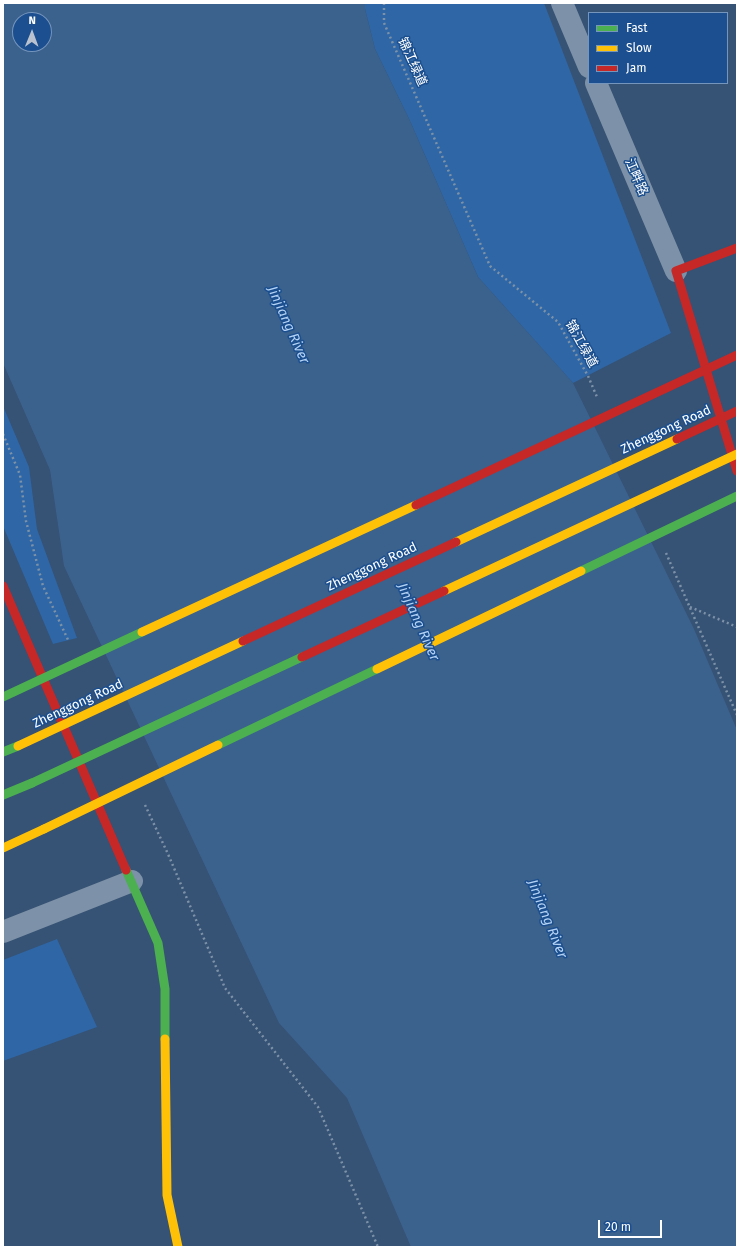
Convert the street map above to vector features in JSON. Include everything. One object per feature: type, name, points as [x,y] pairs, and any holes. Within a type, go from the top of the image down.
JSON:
[{"type":"main road","points":[[737,248],[676,271],[737,471]]},
{"type":"main road","points":[[3,697],[737,355]]},
{"type":"main road","name":"Zhenggong Road","points":[[3,752],[737,411]]},
{"type":"main road","points":[[3,795],[32,783],[737,454]]},
{"type":"main road","points":[[3,848],[737,496]]},
{"type":"main road","points":[[3,586],[6,600],[132,881],[158,943],[165,989],[167,1195],[178,1247]]},
{"type":"street","points":[[562,3],[588,65]]},
{"type":"street","name":"江畔路","points":[[596,84],[676,271]]},
{"type":"street","points":[[3,932],[132,881]]},
{"type":"path","name":"锦江绿道","points":[[384,3],[384,23],[490,266],[558,322],[588,376],[597,398]]},
{"type":"path","points":[[3,434],[20,476],[26,521],[43,586],[70,644]]},
{"type":"path","points":[[664,549],[737,716]]},
{"type":"path","points":[[689,607],[737,627]]},
{"type":"path","points":[[145,803],[225,988],[318,1107],[378,1247]]},
{"type":"shaded area","points":[[365,3],[544,3],[671,333],[573,383],[478,277],[410,121],[375,49],[365,9]]},
{"type":"shaded area","points":[[3,406],[29,467],[37,529],[77,638],[53,644],[3,526]]},
{"type":"shaded area","points":[[57,939],[97,1027],[3,1061],[3,960]]},
{"type":"water","name":"Jinjiang River","points":[[3,3],[365,3],[365,9],[375,49],[410,121],[478,277],[573,383],[694,629],[737,730],[737,1247],[411,1247],[347,1098],[279,1023],[64,566],[50,470],[3,363]]},
{"type":"traffic: fast","points":[[581,571],[737,496]]},
{"type":"traffic: fast","points":[[3,697],[142,632]]},
{"type":"traffic: fast","points":[[32,783],[302,657]]},
{"type":"traffic: fast","points":[[218,745],[377,669]]},
{"type":"traffic: fast","points":[[3,752],[18,746]]},
{"type":"traffic: fast","points":[[3,795],[32,783]]},
{"type":"traffic: fast","points":[[126,870],[158,943],[165,989],[165,1039]]},
{"type":"traffic: slow","points":[[456,542],[677,439]]},
{"type":"traffic: slow","points":[[444,591],[737,454]]},
{"type":"traffic: slow","points":[[142,632],[416,505]]},
{"type":"traffic: slow","points":[[377,669],[581,571]]},
{"type":"traffic: slow","points":[[18,746],[243,641]]},
{"type":"traffic: slow","points":[[44,829],[218,745]]},
{"type":"traffic: slow","points":[[3,848],[44,829]]},
{"type":"traffic: slow","points":[[165,1039],[167,1195],[178,1247]]},
{"type":"traffic: jam","points":[[737,248],[676,271],[737,471]]},
{"type":"traffic: jam","points":[[416,505],[737,355]]},
{"type":"traffic: jam","points":[[677,439],[737,411]]},
{"type":"traffic: jam","points":[[243,641],[456,542]]},
{"type":"traffic: jam","points":[[3,586],[126,870]]},
{"type":"traffic: jam","points":[[302,657],[444,591]]}]
